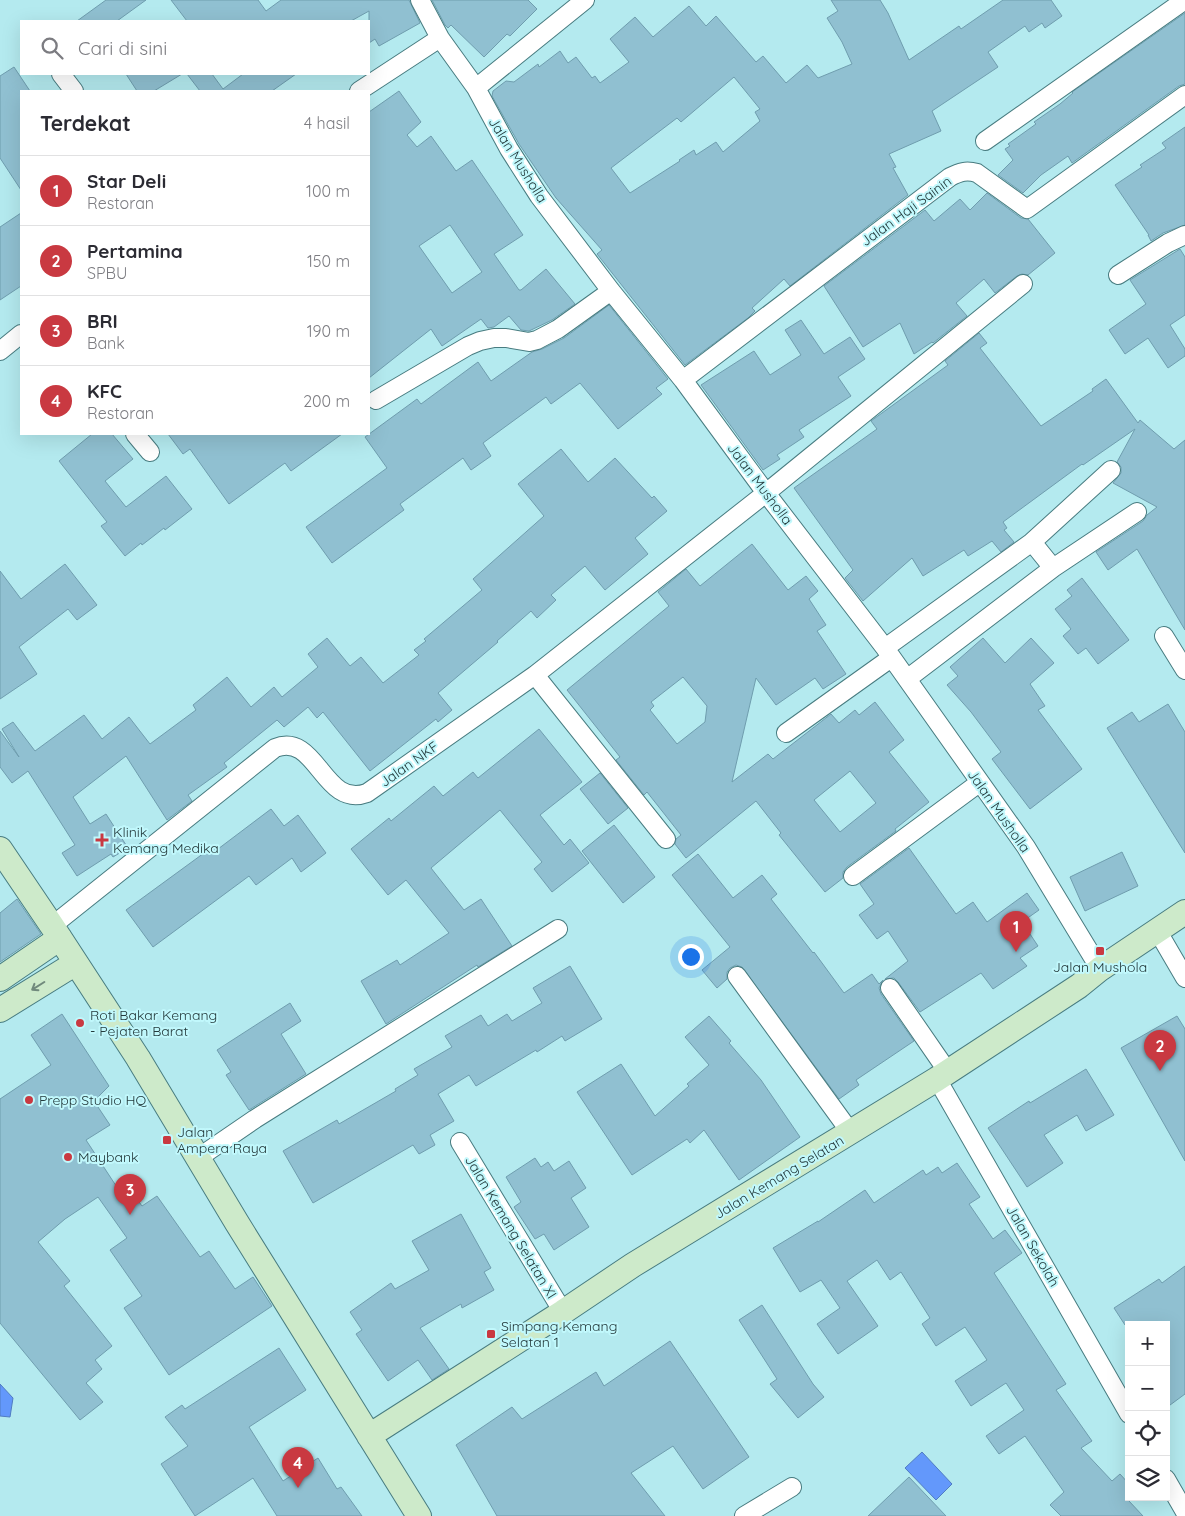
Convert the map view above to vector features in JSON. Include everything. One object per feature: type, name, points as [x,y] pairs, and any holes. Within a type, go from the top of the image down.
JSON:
[{"type":"street","name":"Jalan Musholla","points":[[420,0],[440,38],[476,88],[509,149],[539,196],[611,291],[683,380],[766,494],[907,679],[1026,847],[1100,969]]},
{"type":"street","points":[[476,88],[585,0]]},
{"type":"street","points":[[985,141],[1185,0]]},
{"type":"street","points":[[361,90],[440,38]]},
{"type":"street","points":[[62,75],[73,90]]},
{"type":"street","name":"Jalan Haji Sainin","points":[[683,380],[950,176],[970,171],[977,173],[1028,209],[1185,95]]},
{"type":"street","points":[[1118,276],[1168,243],[1185,235]]},
{"type":"street","name":"Jalan NKF","points":[[56,932],[275,748],[283,745],[296,746],[303,751],[337,788],[347,794],[361,795],[367,793],[536,675],[766,494],[1023,284]]},
{"type":"street","points":[[376,400],[468,346],[480,341],[506,338],[529,342],[550,334],[611,291]]},
{"type":"street","points":[[0,351],[20,335]]},
{"type":"street","points":[[136,435],[150,452]]},
{"type":"street","points":[[786,733],[1032,542],[1111,470]]},
{"type":"street","points":[[907,679],[1053,568],[1137,512]]},
{"type":"street","points":[[1032,542],[1053,568]]},
{"type":"street","points":[[1164,636],[1185,670]]},
{"type":"street","points":[[536,675],[666,838]]},
{"type":"street","points":[[853,876],[979,783]]},
{"type":"street","points":[[0,849],[138,1058],[419,1516]]},
{"type":"street","name":"Jalan Kemang Selatan","points":[[369,1436],[633,1265],[942,1076],[1079,986],[1100,969],[1185,912]]},
{"type":"street","points":[[198,1158],[263,1114],[558,929]]},
{"type":"street","points":[[1157,930],[1185,978]]},
{"type":"street","points":[[0,979],[56,932]]},
{"type":"street","points":[[0,1010],[76,962]]},
{"type":"street","points":[[737,976],[851,1133]]},
{"type":"street","name":"Jalan Sekolah","points":[[890,988],[942,1076],[1127,1411]]},
{"type":"street","name":"Jalan Kemang Selatan XI","points":[[460,1142],[563,1312]]},
{"type":"street","points":[[744,1516],[792,1486]]},
{"type":"street","points":[[1170,1486],[1185,1512]]},
{"type":"water","points":[[0,1384],[13,1398],[10,1417],[0,1416]]},
{"type":"water","points":[[922,1452],[952,1484],[936,1500],[905,1468]]},
{"type":"building","points":[[106,0],[146,0],[118,20],[78,20]]},
{"type":"building","points":[[171,0],[258,0],[266,11],[281,0],[409,0],[420,23],[379,46],[375,39],[370,42],[369,11],[353,20],[186,20]]},
{"type":"building","points":[[432,0],[528,0],[537,9],[510,36],[507,34],[484,57],[451,25],[448,28],[445,25]]},
{"type":"building","points":[[831,0],[880,0],[888,13],[909,60],[959,26],[961,29],[1003,0],[1051,0],[1062,16],[1045,28],[1042,23],[1029,32],[1025,26],[988,52],[998,67],[932,111],[941,131],[889,154],[896,167],[893,168],[908,195],[790,286],[784,279],[752,308],[755,311],[748,318],[685,365],[597,254],[602,250],[556,198],[519,144],[492,96],[493,91],[506,81],[514,82],[538,64],[539,67],[560,51],[568,63],[576,57],[592,78],[595,76],[600,83],[629,62],[610,39],[635,17],[653,37],[689,6],[706,26],[716,16],[756,62],[763,56],[786,83],[807,65],[818,78],[852,64],[842,42],[827,18],[838,11]],"holes":[[[734,77],[760,109],[755,112],[760,121],[723,152],[716,142],[696,155],[694,150],[630,193],[611,168],[677,118],[681,122]]]},
{"type":"building","points":[[1185,13],[1185,84],[1179,86],[1072,163],[1068,156],[1041,175],[1023,193],[998,175],[1013,160],[1005,149],[1010,146],[1008,144],[1036,124],[1034,122],[1060,104],[1072,92]]},
{"type":"building","points":[[14,67],[29,90],[20,90],[20,188],[0,158],[0,76]]},
{"type":"building","points":[[127,75],[180,75],[156,90],[136,90]]},
{"type":"building","points":[[188,75],[213,75],[223,89],[242,75],[295,75],[273,90],[199,90]]},
{"type":"building","points":[[399,91],[421,122],[407,135],[417,147],[431,136],[456,171],[472,160],[523,235],[494,254],[519,290],[546,269],[575,304],[552,320],[529,331],[521,330],[509,316],[494,327],[488,328],[481,319],[442,346],[431,329],[370,377],[370,111]],"holes":[[[450,225],[482,272],[452,293],[419,246]]]},
{"type":"building","points":[[1185,127],[1185,225],[1163,233],[1151,241],[1149,235],[1115,185],[1142,167],[1140,165],[1166,148],[1162,143]]},
{"type":"building","points":[[987,193],[1021,218],[1028,219],[1055,253],[1028,275],[1022,274],[1017,276],[995,293],[984,279],[956,303],[967,316],[933,343],[914,354],[900,323],[863,347],[824,286],[925,210],[934,221],[960,199],[970,210]]},
{"type":"building","points":[[20,214],[20,287],[0,300],[0,227]]},
{"type":"building","points":[[1180,249],[1185,257],[1185,315],[1170,325],[1185,349],[1185,356],[1168,368],[1148,338],[1125,354],[1109,330],[1146,304],[1130,280]]},
{"type":"building","points":[[609,305],[668,379],[656,388],[662,394],[618,429],[580,383],[551,404],[546,397],[483,443],[491,456],[471,470],[463,458],[400,504],[404,510],[332,563],[306,527],[387,468],[365,437],[417,399],[421,404],[478,362],[491,381],[532,352],[564,338]]},
{"type":"building","points":[[801,320],[824,354],[850,337],[865,359],[838,377],[851,396],[799,430],[804,437],[777,455],[780,459],[763,470],[701,385],[754,351],[770,375],[801,355],[785,330]]},
{"type":"building","points":[[979,333],[987,343],[980,348],[1041,426],[1093,391],[1092,389],[1106,379],[1138,423],[1140,420],[1174,449],[1185,440],[1185,630],[1137,549],[1108,570],[1096,552],[1143,521],[1157,507],[1113,483],[1121,473],[1121,467],[1117,462],[1135,429],[1082,464],[1003,522],[1007,528],[1004,530],[1014,542],[1001,552],[992,541],[968,556],[964,550],[923,576],[912,558],[863,601],[845,578],[853,570],[794,488],[877,429],[871,421],[948,365],[945,361]]},
{"type":"building","points":[[91,435],[113,435],[133,459],[105,481],[126,507],[166,476],[192,509],[165,530],[164,528],[125,556],[101,526],[107,522],[59,461]]},
{"type":"building","points":[[169,435],[341,435],[291,471],[285,463],[229,504],[190,449],[183,454]]},
{"type":"building","points":[[561,449],[588,482],[615,458],[652,498],[654,496],[667,511],[635,538],[648,554],[605,590],[585,566],[551,595],[556,600],[537,618],[531,611],[438,693],[452,710],[438,722],[436,719],[370,771],[323,712],[317,718],[308,707],[284,727],[277,720],[224,763],[227,767],[188,795],[192,801],[167,820],[126,756],[73,797],[90,824],[106,814],[128,848],[113,857],[111,854],[77,876],[62,853],[75,845],[28,771],[12,783],[0,767],[0,731],[19,757],[2,729],[13,722],[35,751],[84,715],[102,739],[129,717],[150,744],[196,710],[193,705],[227,677],[251,707],[274,687],[282,697],[318,667],[308,654],[327,638],[350,666],[361,657],[383,683],[419,655],[414,650],[426,641],[424,639],[482,590],[473,579],[544,516],[518,484]]},
{"type":"building","points":[[752,544],[788,590],[806,576],[818,591],[809,599],[826,625],[817,631],[846,674],[823,689],[815,678],[776,705],[756,678],[732,782],[768,754],[773,759],[831,714],[839,723],[855,710],[859,715],[875,702],[904,740],[889,752],[929,802],[895,829],[896,831],[847,867],[843,872],[843,878],[825,892],[779,835],[781,833],[756,801],[686,858],[675,844],[676,839],[681,835],[647,792],[644,795],[616,760],[620,757],[567,690],[669,606],[658,592],[686,569],[700,586]],"holes":[[[683,677],[707,706],[705,722],[677,744],[650,710],[654,706],[651,702]],[[850,771],[876,803],[840,832],[814,800]]]},
{"type":"building","points":[[65,564],[97,605],[77,620],[68,609],[19,647],[37,674],[0,699],[0,571],[21,599]]},
{"type":"building","points":[[1082,578],[1129,640],[1098,664],[1086,648],[1078,654],[1063,636],[1071,629],[1055,609],[1072,596],[1067,590]]},
{"type":"building","points":[[983,638],[1005,663],[1031,638],[1054,663],[1030,684],[1045,706],[1038,710],[1082,769],[1030,809],[992,759],[1001,752],[971,712],[947,685],[958,676],[950,667]]},
{"type":"building","points":[[1168,704],[1185,732],[1185,853],[1107,728],[1132,712],[1139,722]]},
{"type":"building","points":[[539,729],[582,782],[540,815],[564,845],[570,839],[589,863],[552,892],[534,869],[542,862],[500,810],[431,868],[464,910],[481,899],[512,946],[478,967],[477,965],[386,1024],[361,981],[397,960],[400,965],[449,933],[406,880],[388,895],[351,849],[389,818],[391,821],[434,786],[443,796],[473,772],[478,778]]},
{"type":"building","points":[[600,773],[628,808],[608,824],[580,789]]},
{"type":"building","points":[[271,809],[284,826],[298,815],[326,853],[301,872],[292,858],[256,885],[249,876],[153,947],[126,910],[215,845],[218,849]]},
{"type":"building","points":[[614,825],[655,877],[623,903],[582,851]]},
{"type":"building","points":[[909,848],[956,914],[973,902],[987,922],[1027,893],[1039,910],[1022,922],[1038,946],[1020,958],[1027,966],[993,989],[981,973],[920,1012],[894,978],[885,979],[908,961],[888,931],[877,939],[859,915],[874,904],[860,884]]},
{"type":"building","points":[[1122,852],[1138,886],[1085,911],[1070,877]]},
{"type":"building","points":[[698,854],[733,898],[762,875],[777,894],[771,899],[844,993],[872,974],[879,984],[883,980],[879,988],[881,994],[914,1041],[856,1080],[859,1085],[839,1099],[742,967],[736,965],[730,968],[727,972],[727,979],[717,988],[702,970],[730,947],[672,875]]},
{"type":"building","points":[[17,899],[41,934],[0,962],[0,913]]},
{"type":"building","points":[[570,966],[602,1019],[565,1041],[562,1036],[476,1086],[469,1075],[438,1094],[454,1121],[430,1135],[435,1145],[419,1154],[413,1145],[313,1203],[283,1151],[337,1120],[339,1124],[396,1091],[395,1089],[418,1075],[414,1069],[452,1047],[445,1036],[481,1015],[488,1026],[507,1014],[512,1021],[542,1003],[533,988]]},
{"type":"building","points":[[290,1003],[301,1021],[281,1034],[306,1074],[249,1110],[226,1075],[231,1072],[217,1050]]},
{"type":"building","points":[[62,1014],[109,1086],[94,1101],[110,1125],[86,1140],[126,1201],[134,1195],[142,1206],[157,1196],[200,1257],[209,1251],[235,1289],[253,1277],[272,1306],[169,1375],[124,1308],[142,1296],[110,1250],[127,1238],[98,1197],[65,1219],[38,1242],[70,1281],[64,1286],[112,1346],[95,1360],[102,1369],[86,1383],[103,1402],[80,1420],[0,1323],[0,1099],[51,1065],[31,1035]]},
{"type":"building","points":[[709,1016],[731,1041],[729,1043],[761,1080],[800,1137],[739,1180],[704,1130],[690,1143],[687,1139],[632,1175],[577,1092],[621,1064],[655,1116],[689,1086],[687,1084],[709,1065],[685,1037]]},
{"type":"building","points":[[1177,1016],[1185,1029],[1185,1161],[1121,1048]]},
{"type":"building","points":[[1086,1069],[1114,1115],[1086,1131],[1077,1115],[1044,1135],[1063,1163],[1027,1187],[988,1128],[1029,1101],[1030,1103]]},
{"type":"building","points":[[535,1158],[541,1167],[548,1162],[554,1171],[569,1161],[586,1188],[571,1198],[589,1227],[554,1250],[544,1234],[535,1239],[514,1207],[521,1202],[506,1177]]},
{"type":"building","points":[[957,1163],[980,1197],[969,1204],[993,1239],[1005,1230],[1022,1253],[994,1273],[1066,1384],[1056,1390],[1092,1441],[1081,1448],[1112,1481],[1120,1474],[1125,1480],[1125,1501],[1129,1501],[1143,1516],[1061,1516],[1050,1505],[1064,1492],[1025,1436],[999,1454],[986,1436],[1024,1410],[1006,1383],[971,1406],[955,1381],[987,1360],[965,1327],[936,1346],[922,1324],[930,1318],[901,1272],[890,1280],[877,1260],[847,1281],[878,1326],[838,1354],[817,1324],[840,1308],[821,1280],[800,1292],[773,1248],[818,1222],[865,1190],[874,1203],[923,1170],[926,1175],[938,1167],[942,1173]]},
{"type":"building","points":[[461,1214],[491,1268],[484,1272],[494,1290],[462,1308],[461,1304],[420,1328],[449,1369],[432,1380],[418,1360],[388,1381],[356,1334],[362,1330],[350,1312],[391,1283],[395,1289],[429,1270],[412,1241]]},
{"type":"building","points":[[1185,1266],[1185,1394],[1170,1405],[1170,1321],[1125,1321],[1125,1325],[1114,1308],[1159,1279],[1162,1283]]},
{"type":"building","points":[[762,1305],[813,1384],[824,1397],[798,1418],[770,1384],[777,1379],[739,1320]]},
{"type":"building","points":[[670,1341],[749,1457],[703,1489],[673,1446],[631,1473],[665,1516],[497,1516],[456,1445],[512,1407],[522,1419],[596,1372],[604,1386]]},
{"type":"building","points":[[279,1348],[306,1390],[249,1427],[283,1481],[318,1458],[337,1489],[341,1487],[362,1516],[277,1516],[253,1478],[195,1516],[161,1464],[188,1446],[165,1417],[182,1405],[185,1409]]},
{"type":"building","points":[[909,1477],[946,1516],[868,1516]]},
{"type":"place","name":"Klinik Kemang Medika","points":[[102,840]]},
{"type":"place","name":"Jalan Mushola","points":[[1100,951]]},
{"type":"place","name":"Star Deli","points":[[1016,952]]},
{"type":"place","name":"Roti Bakar Kemang - Pejaten Barat","points":[[80,1023]]},
{"type":"place","name":"Pertamina","points":[[1160,1071]]},
{"type":"place","name":"Prepp Studio HQ","points":[[29,1100]]},
{"type":"place","name":"Jalan Ampera Raya","points":[[167,1140]]},
{"type":"place","name":"Maybank","points":[[68,1157]]},
{"type":"place","name":"BRI","points":[[130,1215]]},
{"type":"place","name":"Simpang Kemang Selatan 1","points":[[491,1334]]},
{"type":"place","name":"KFC","points":[[298,1488]]}]
